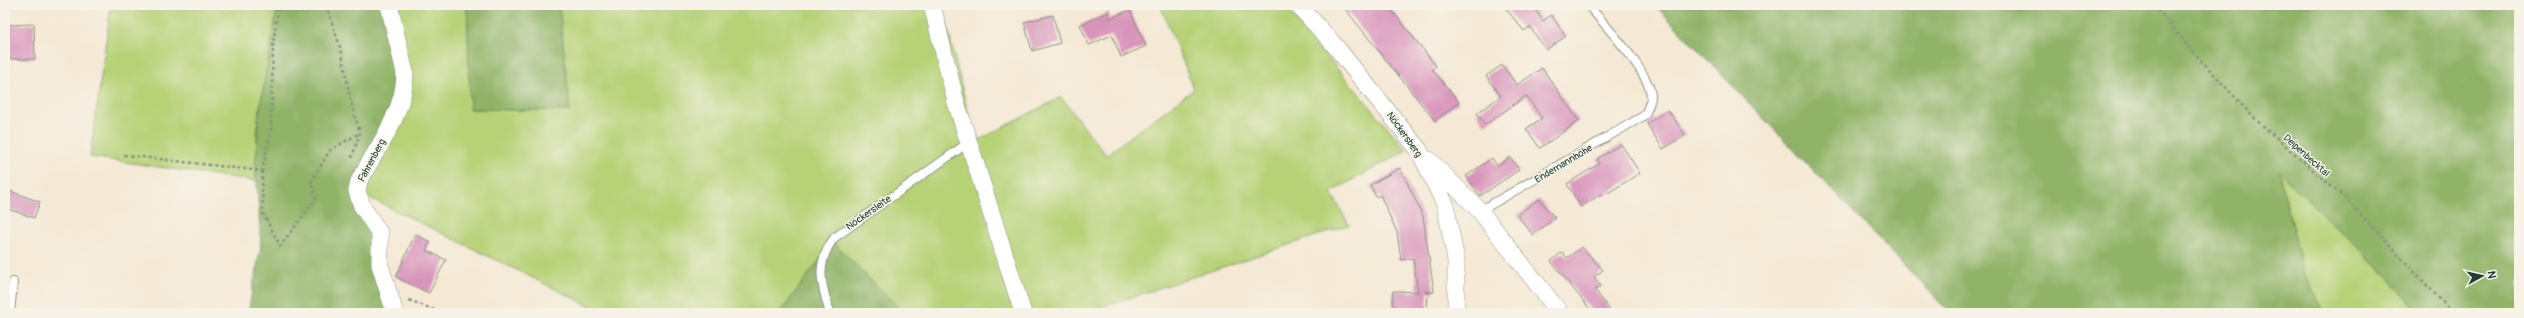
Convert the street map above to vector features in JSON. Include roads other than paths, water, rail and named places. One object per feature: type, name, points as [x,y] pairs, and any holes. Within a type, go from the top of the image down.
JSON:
[{"type":"street","name":"Fahrenberg","points":[[389,5],[405,73],[405,83],[397,112],[359,181],[357,191],[362,206],[380,234],[380,265],[395,313]]},
{"type":"street","points":[[932,5],[946,68],[1023,313]]},
{"type":"street","name":"Nöckersberg","points":[[1298,5],[1331,41],[1419,150],[1445,204],[1456,260],[1456,313]]},
{"type":"street","points":[[1419,150],[1480,211],[1560,313]]},
{"type":"lane","name":"Endemannhöhe","points":[[1480,211],[1645,115],[1651,96],[1643,75],[1620,42],[1588,5]]},
{"type":"lane","name":"Nöckersleite","points":[[830,313],[824,294],[821,263],[825,250],[834,238],[969,142]]},
{"type":"lane","points":[[10,313],[13,282]]}]
